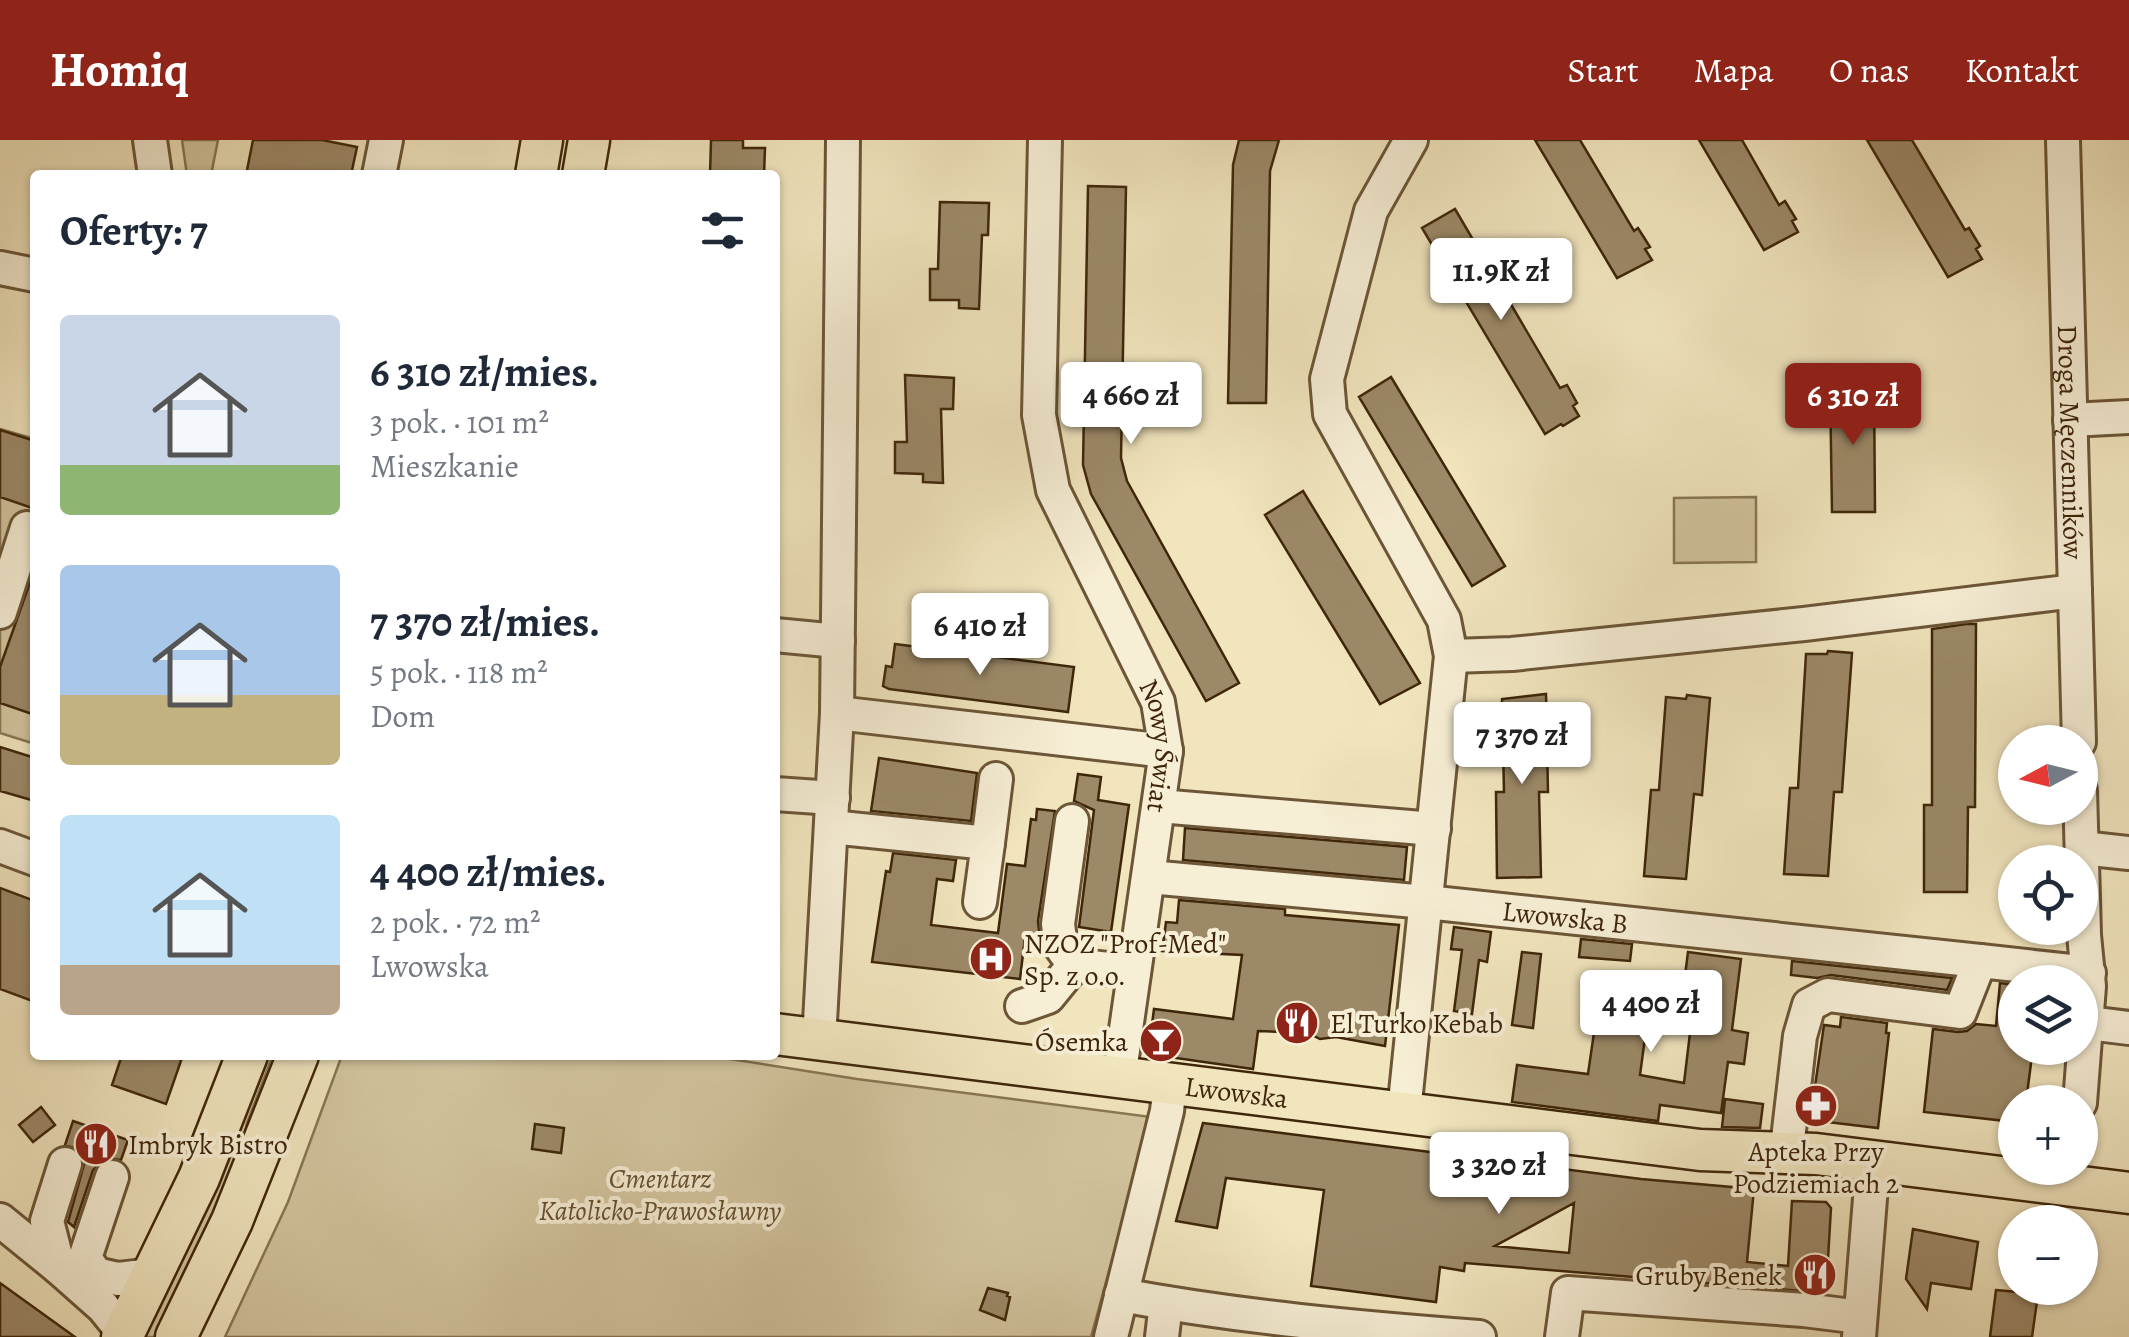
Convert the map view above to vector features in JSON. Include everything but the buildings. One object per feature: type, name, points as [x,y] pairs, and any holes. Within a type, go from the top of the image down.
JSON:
[{"type":"main road","points":[[537,170],[542,140]]},
{"type":"main road","points":[[584,170],[589,140]]},
{"type":"main road","name":"Lwowska","points":[[780,1035],[1700,1150],[1783,1152],[1872,1172]]},
{"type":"main road","points":[[123,1335],[199,1178],[245,1060]]},
{"type":"main road","points":[[176,1337],[228,1232],[296,1060]]},
{"type":"main road","name":"Lwowska","points":[[1700,1150],[1767,1167],[2129,1193]]},
{"type":"main road","name":"Lwowska","points":[[2063,1187],[2129,1216]]},
{"type":"street","points":[[150,140],[154,170]]},
{"type":"street","points":[[380,170],[386,140]]},
{"type":"street","points":[[820,1040],[838,641],[844,140]]},
{"type":"street","name":"Nowy Świat","points":[[1046,140],[1038,415],[1049,472],[1053,490],[1158,702],[1166,751],[1119,1078]]},
{"type":"street","points":[[1404,1112],[1451,656],[1444,620],[1330,414],[1326,380],[1371,211],[1411,140]]},
{"type":"street","name":"Droga Męczenników","points":[[2063,140],[2079,725]]},
{"type":"street","points":[[0,268],[30,274]]},
{"type":"street","points":[[2070,420],[2129,417]]},
{"type":"street","points":[[0,612],[16,530]]},
{"type":"street","points":[[1451,656],[1512,654],[1708,634],[2075,591]]},
{"type":"street","points":[[780,635],[838,641]]},
{"type":"street","points":[[836,713],[1166,751]]},
{"type":"street","points":[[980,902],[996,780]]},
{"type":"street","points":[[780,796],[832,813],[988,843]]},
{"type":"street","points":[[1160,806],[1434,828]]},
{"type":"street","points":[[1072,821],[1058,924],[1061,947],[1074,965],[1134,972]]},
{"type":"street","points":[[0,846],[30,857]]},
{"type":"street","points":[[2098,850],[2129,853]]},
{"type":"street","name":"Lwowska B","points":[[1148,877],[1426,902],[2008,965]]},
{"type":"street","points":[[1783,1152],[1788,1140],[1800,1036],[1809,1005],[1828,995],[1960,1012],[1980,961]]},
{"type":"street","points":[[1022,1006],[1048,997],[1074,965]]},
{"type":"street","points":[[2098,1030],[2129,1028]]},
{"type":"street","points":[[1111,1337],[1167,1111],[1170,1083]]},
{"type":"street","points":[[59,1268],[48,1222],[65,1164]]},
{"type":"street","points":[[1562,1337],[1568,1293],[1859,1327],[1872,1172]]},
{"type":"street","points":[[96,1274],[85,1258],[112,1177]]},
{"type":"street","points":[[0,1220],[104,1307],[123,1335]]},
{"type":"street","points":[[59,1268],[118,1278],[152,1275]]},
{"type":"street","points":[[1121,1295],[1401,1334],[1479,1337]]},
{"type":"street","points":[[1162,1337],[1166,1303]]},
{"type":"green space","points":[[182,140],[218,140],[212,170],[186,170]]},
{"type":"green space","points":[[0,429],[30,438],[30,742],[0,733]]},
{"type":"green space","points":[[1756,497],[1756,562],[1674,563],[1674,498]]},
{"type":"green space","points":[[261,1060],[271,1060],[247,1123],[237,1172],[162,1337],[139,1337]]},
{"type":"green space","name":"Cmentarz Katolicko-Prawosławny","points":[[340,1060],[737,1060],[1151,1117],[1091,1337],[225,1337],[288,1202]]},
{"type":"place","name":"NZOZ \"Prof-Med\" Sp. z o.o.","points":[[991,959]]},
{"type":"place","name":"El Turko Kebab","points":[[1297,1023]]},
{"type":"place","name":"Ósemka","points":[[1161,1041]]},
{"type":"place","name":"Apteka Przy Podziemiach 2","points":[[1816,1106]]},
{"type":"place","name":"Imbryk Bistro","points":[[96,1144]]},
{"type":"place","name":"Gruby Benek","points":[[1815,1275]]}]
